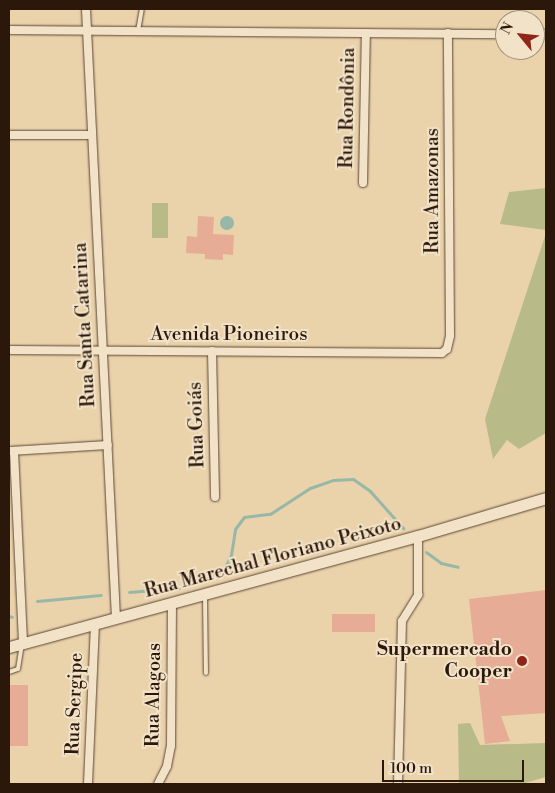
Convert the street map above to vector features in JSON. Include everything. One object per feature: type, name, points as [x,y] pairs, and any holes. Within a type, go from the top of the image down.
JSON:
[{"type":"main road","name":"Rua Marechal Floriano Peixoto","points":[[9,647],[418,536],[546,498]]},
{"type":"street","name":"Rua Santa Catarina","points":[[86,9],[116,619]]},
{"type":"street","points":[[9,30],[495,34]]},
{"type":"street","name":"Rua Rondônia","points":[[363,183],[366,33]]},
{"type":"street","name":"Rua Amazonas","points":[[447,349],[450,336],[448,34]]},
{"type":"street","points":[[9,134],[92,135]]},
{"type":"street","name":"Avenida Pioneiros","points":[[9,350],[436,353],[447,349]]},
{"type":"street","name":"Rua Goiás","points":[[212,351],[216,497]]},
{"type":"street","points":[[23,644],[11,451],[108,445]]},
{"type":"street","points":[[398,784],[402,622],[418,595],[418,536]]},
{"type":"street","points":[[9,541],[18,541]]},
{"type":"street","name":"Rua Alagoas","points":[[158,784],[167,766],[171,746],[172,604]]},
{"type":"street","name":"Rua Sergipe","points":[[88,784],[95,625]]},
{"type":"lane","points":[[138,31],[142,9]]},
{"type":"lane","points":[[205,595],[206,673]]},
{"type":"lane","points":[[9,672],[18,669],[23,644]]},
{"type":"green space","points":[[546,188],[546,230],[500,224],[509,192]]},
{"type":"green space","points":[[152,203],[168,203],[168,238],[152,238]]},
{"type":"green space","points":[[546,233],[546,433],[519,449],[507,440],[493,459],[485,419]]},
{"type":"green space","points":[[470,723],[480,745],[546,743],[546,777],[521,784],[459,784],[458,724]]},
{"type":"shaded area","points":[[227,216],[232,218],[234,223],[232,228],[227,230],[222,228],[220,223],[222,218]]},
{"type":"building","points":[[198,216],[214,217],[213,234],[234,235],[233,255],[223,254],[223,260],[205,259],[205,254],[186,253],[187,236],[197,237]]},
{"type":"building","points":[[546,590],[546,713],[501,716],[510,741],[485,744],[469,599]]},
{"type":"building","points":[[332,614],[375,614],[375,632],[332,632]]},
{"type":"building","points":[[9,685],[28,685],[28,746],[9,746]]},
{"type":"waterway","points":[[129,592],[178,588],[223,571],[231,555],[235,529],[244,517],[270,514],[310,488],[333,480],[353,479],[370,491],[403,528]]},
{"type":"waterway","points":[[426,552],[441,563],[458,567]]},
{"type":"waterway","points":[[37,601],[101,595]]},
{"type":"place","name":"Supermercado Cooper","points":[[522,661]]}]
